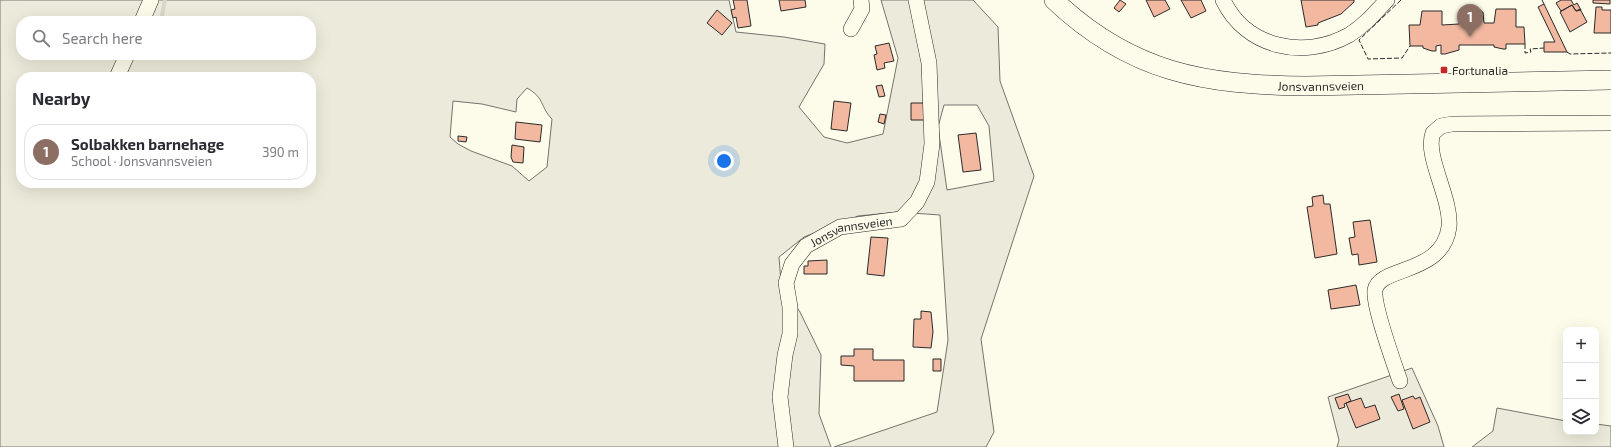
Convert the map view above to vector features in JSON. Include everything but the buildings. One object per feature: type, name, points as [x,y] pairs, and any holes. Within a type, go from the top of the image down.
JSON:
[{"type":"main road","name":"Jonsvannsveien","points":[[1054,0],[1095,34],[1131,54],[1167,69],[1218,81],[1257,85],[1306,86],[1611,80]]},
{"type":"street","points":[[144,16],[151,0]]},
{"type":"street","points":[[851,29],[862,8],[862,0]]},
{"type":"street","name":"Jonsvannsveien","points":[[786,447],[780,397],[785,354],[790,334],[790,307],[786,283],[792,264],[806,246],[840,227],[901,218],[917,202],[927,182],[932,144],[929,63],[916,0]]},
{"type":"street","points":[[1223,0],[1232,16],[1242,26],[1259,38],[1279,46],[1298,48],[1316,46],[1348,35],[1370,20],[1387,0]]},
{"type":"street","points":[[119,72],[125,60]]},
{"type":"street","points":[[1400,381],[1380,317],[1375,292],[1376,286],[1385,278],[1413,268],[1430,259],[1437,253],[1446,241],[1449,217],[1431,146],[1433,133],[1441,126],[1452,124],[1611,123]]},
{"type":"shaded area","points":[[0,0],[729,0],[736,32],[784,37],[825,44],[824,64],[799,107],[824,137],[847,143],[883,134],[898,58],[881,0],[973,0],[998,27],[1000,81],[1034,176],[981,339],[994,432],[986,447],[834,447],[937,412],[948,340],[940,215],[898,212],[858,216],[804,237],[779,257],[781,283],[800,312],[821,355],[819,414],[831,447],[0,447]],"holes":[[[527,88],[537,95],[548,115],[552,119],[547,167],[529,181],[512,166],[471,151],[458,144],[450,137],[453,101],[482,104],[516,112],[517,99]],[[944,105],[977,105],[989,126],[994,181],[947,190],[938,127]]]},
{"type":"shaded area","points":[[1412,368],[1438,426],[1444,447],[1337,447],[1339,440],[1328,397]]},
{"type":"shaded area","points":[[1497,408],[1563,420],[1563,435],[1599,435],[1599,424],[1611,426],[1611,447],[1472,447],[1493,431]]},
{"type":"waterway","points":[[162,16],[165,0]]},
{"type":"fence","points":[[1401,0],[1359,40],[1368,59],[1402,58],[1410,46]]},
{"type":"fence","points":[[1542,0],[1544,4]]},
{"type":"fence","points":[[1525,44],[1525,53],[1531,52],[1530,49],[1544,48]]},
{"type":"fence","points":[[1567,52],[1570,54],[1611,53]]},
{"type":"place","name":"Solbakken barnehage","points":[[1470,37]]},
{"type":"place","name":"Fortunalia","points":[[1444,70]]}]
